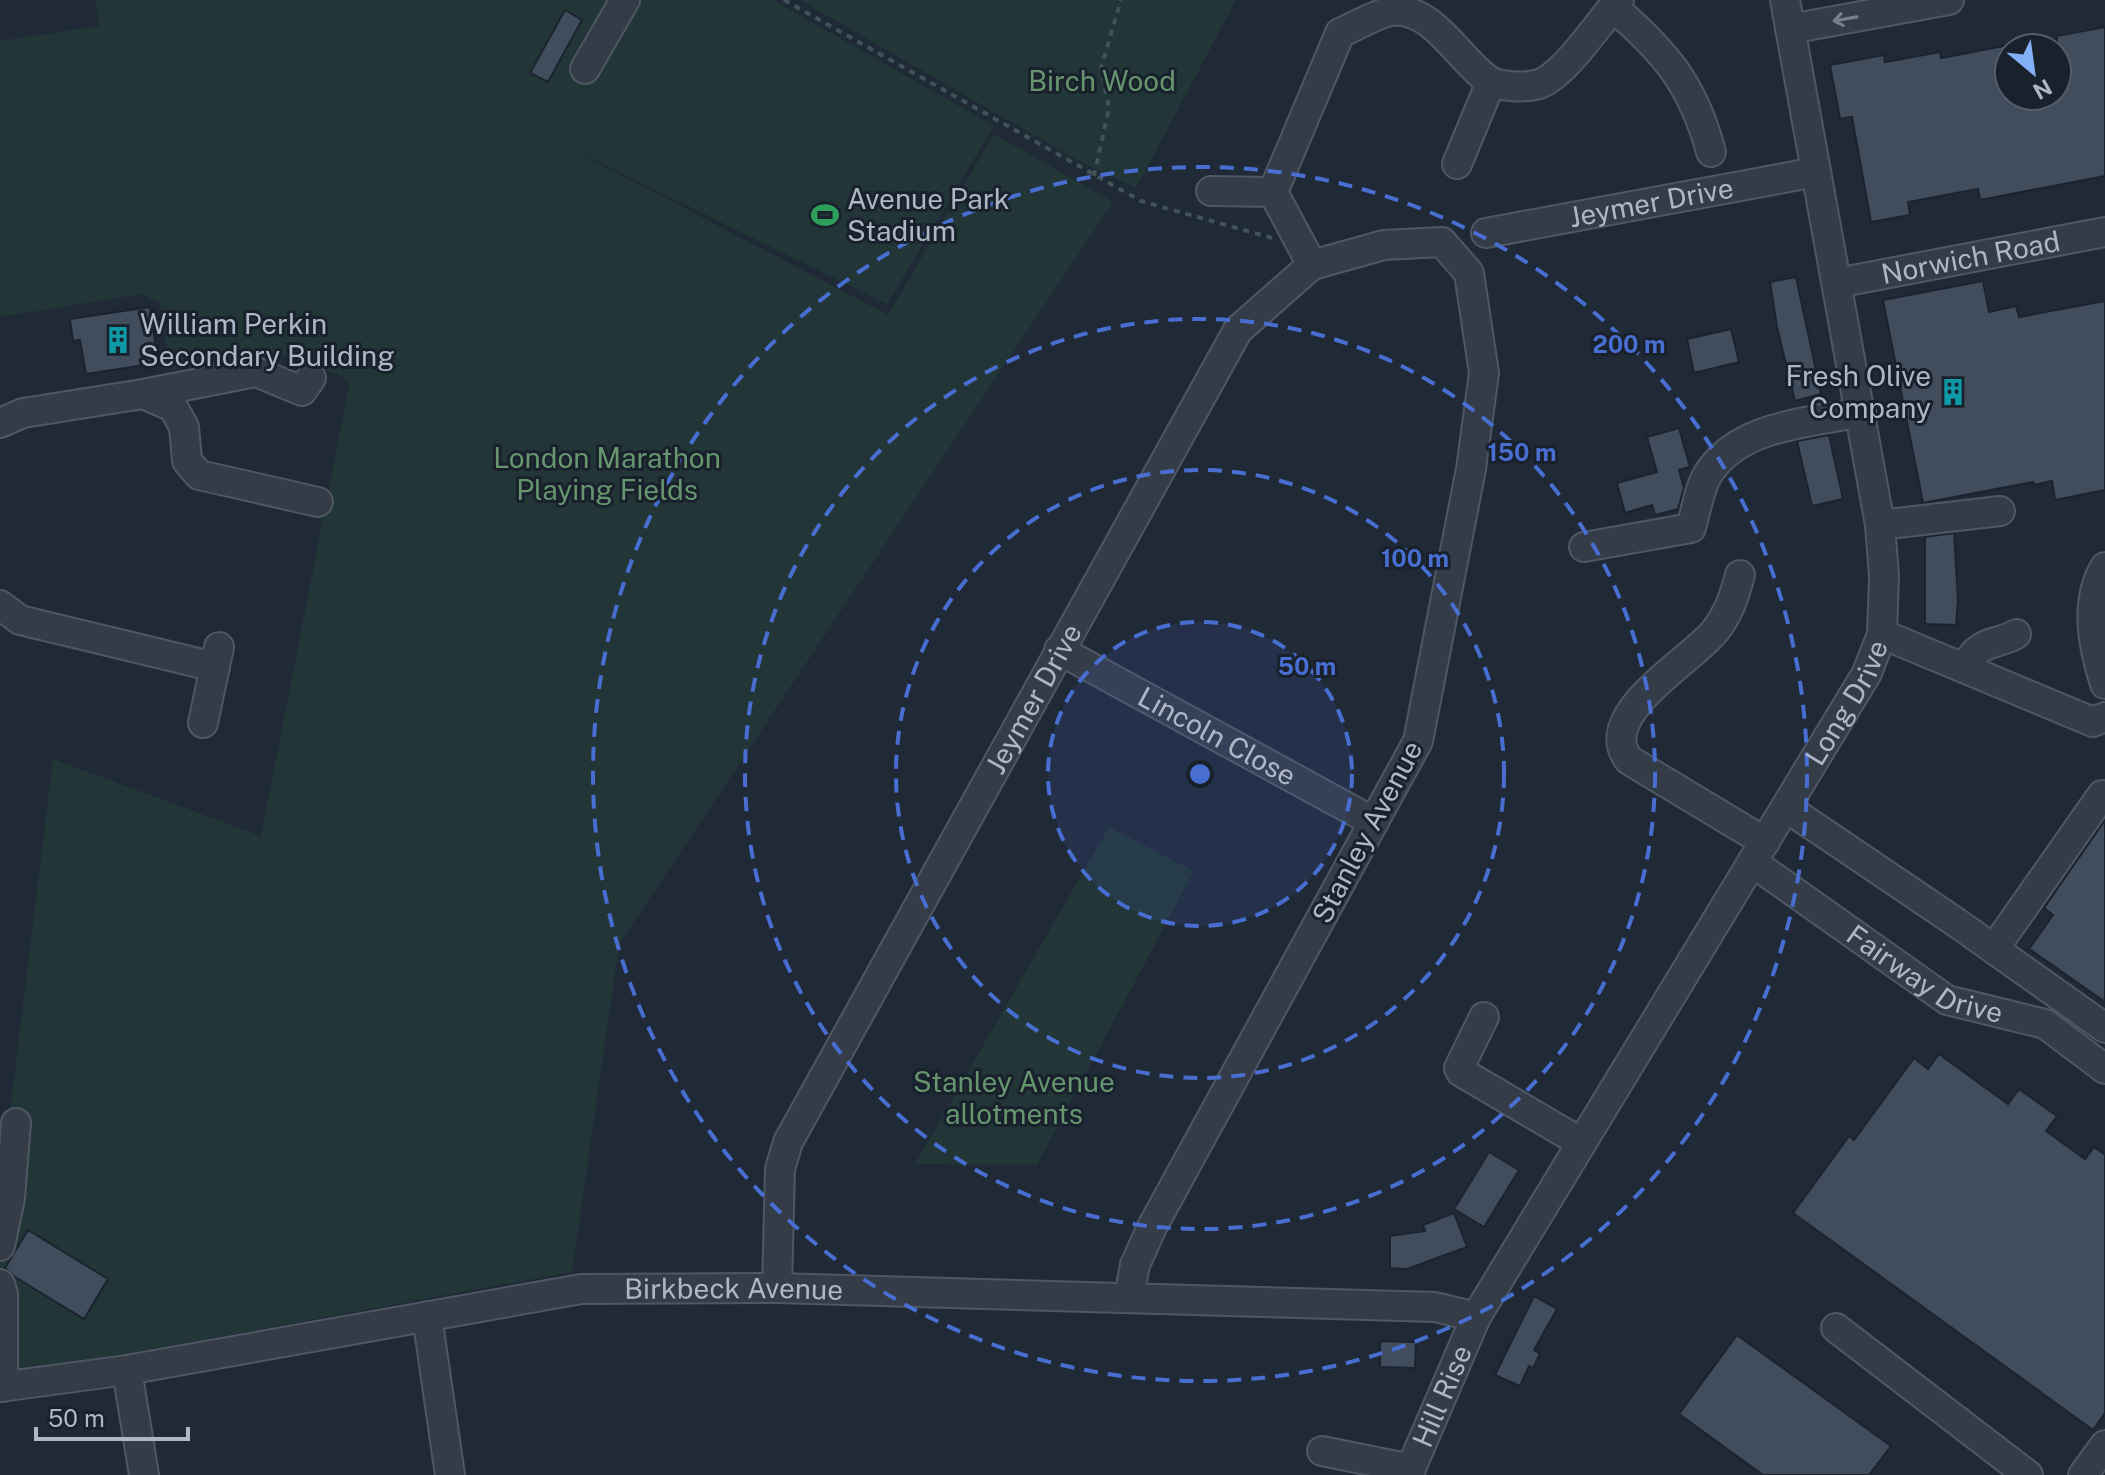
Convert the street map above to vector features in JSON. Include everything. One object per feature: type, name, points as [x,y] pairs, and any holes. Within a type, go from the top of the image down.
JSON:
[{"type":"street","points":[[585,69],[625,0]]},
{"type":"street","name":"Long Drive","points":[[1476,1317],[1787,808],[1867,673],[1882,634],[1884,576],[1880,525],[1785,0]]},
{"type":"street","points":[[1790,29],[1949,0]]},
{"type":"street","points":[[1273,192],[1340,33],[1392,11],[1418,16],[1491,82],[1515,86],[1539,84],[1567,63],[1616,4],[1679,74],[1703,120],[1711,152]]},
{"type":"street","points":[[1457,164],[1491,82]]},
{"type":"street","name":"Jeymer Drive","points":[[1486,233],[1816,172]]},
{"type":"street","points":[[1211,191],[1273,192]]},
{"type":"street","points":[[1273,192],[1312,265]]},
{"type":"street","name":"Norwich Road","points":[[1837,283],[2105,232]]},
{"type":"street","name":"Jeymer Drive","points":[[777,1288],[780,1169],[788,1142],[1238,330],[1312,265],[1384,245],[1442,242]]},
{"type":"street","name":"Stanley Avenue","points":[[1129,1297],[1135,1265],[1152,1227],[1418,741],[1471,469],[1484,373],[1469,273],[1442,242]]},
{"type":"street","points":[[0,423],[23,413],[256,372],[302,391],[311,378]]},
{"type":"street","points":[[143,394],[173,407],[184,427],[187,461],[199,475],[318,502]]},
{"type":"street","points":[[1584,547],[1691,528],[1707,476],[1750,429],[1861,412]]},
{"type":"street","points":[[1880,525],[2000,511]]},
{"type":"street","points":[[2105,567],[2093,601],[2092,633],[2105,684]]},
{"type":"street","name":"Fairway Drive","points":[[1740,575],[1731,609],[1712,635],[1625,718],[1619,736],[1622,751],[1629,760],[1759,852],[1947,1000],[2045,1024],[2105,1069]]},
{"type":"street","points":[[0,605],[20,620],[217,657],[203,723]]},
{"type":"street","points":[[1882,634],[2093,722],[2105,717]]},
{"type":"street","points":[[1964,668],[1978,650],[1991,643],[2006,641],[2016,634]]},
{"type":"street","name":"Lincoln Close","points":[[1059,650],[1374,822]]},
{"type":"street","points":[[1994,949],[2102,795]]},
{"type":"street","points":[[1787,808],[2105,1028]]},
{"type":"street","points":[[1484,1017],[1459,1068],[1461,1072],[1582,1143]]},
{"type":"street","points":[[0,1246],[10,1198],[16,1123]]},
{"type":"street","points":[[0,1284],[3,1294],[2,1387]]},
{"type":"street","name":"Birkbeck Avenue","points":[[2,1387],[127,1370],[581,1289],[777,1288],[1129,1297],[1435,1307],[1476,1317]]},
{"type":"street","points":[[427,1316],[450,1475]]},
{"type":"street","name":"Hill Rise","points":[[1410,1472],[1476,1317]]},
{"type":"street","points":[[1836,1328],[2028,1475]]},
{"type":"street","points":[[127,1370],[144,1475]]},
{"type":"street","points":[[2083,1475],[2105,1445]]},
{"type":"street","points":[[1322,1451],[1410,1472]]},
{"type":"path","points":[[784,0],[1141,201],[1286,242],[1312,265]]},
{"type":"path","points":[[1094,176],[1109,108],[1101,68],[1121,0]]},
{"type":"green space","name":"London Marathon Playing Fields","points":[[96,0],[773,0],[994,126],[887,304],[549,137],[888,315],[994,134],[1113,202],[619,944],[572,1272],[125,1354],[0,1370],[0,1194],[53,759],[261,836],[350,381],[293,354],[170,370],[160,303],[142,294],[0,317],[0,41],[99,26]]},
{"type":"green space","name":"Birch Wood","points":[[800,0],[1236,0],[1136,188],[1081,162]]},
{"type":"green space","name":"Stanley Avenue allotments","points":[[1109,827],[1194,871],[1037,1165],[915,1164]]},
{"type":"building","points":[[565,10],[582,20],[548,82],[530,73]]},
{"type":"building","points":[[2105,27],[2105,176],[1980,200],[1978,189],[1908,202],[1910,215],[1871,222],[1852,117],[1840,119],[1830,65],[1884,55],[1885,62],[1940,52],[1941,58],[1993,48],[1993,112],[2073,112],[2073,33]]},
{"type":"building","points":[[1796,277],[1821,394],[1795,401],[1777,327],[1770,282]]},
{"type":"building","points":[[1983,281],[1989,312],[2016,306],[2019,317],[2105,301],[2105,490],[2055,500],[2052,481],[2034,485],[2033,482],[1923,503],[1883,300]]},
{"type":"building","name":"William Perkin Secondary Building","points":[[150,307],[158,363],[86,374],[80,340],[73,341],[70,319]]},
{"type":"building","points":[[1731,329],[1739,362],[1694,373],[1687,339]]},
{"type":"building","points":[[1679,428],[1690,467],[1679,470],[1684,488],[1678,509],[1655,515],[1652,505],[1625,513],[1617,483],[1657,472],[1647,437]]},
{"type":"building","points":[[1829,435],[1843,499],[1812,506],[1797,441]]},
{"type":"building","points":[[1954,533],[1958,600],[1956,625],[1925,624],[1925,537]]},
{"type":"building","points":[[2105,820],[2105,1002],[2029,949],[2053,915],[2044,908]]},
{"type":"building","points":[[1939,1054],[2008,1104],[2019,1089],[2057,1116],[2046,1131],[2085,1159],[2094,1147],[2105,1155],[2105,1413],[2093,1430],[1793,1213],[1849,1136],[1854,1140],[1914,1058],[1928,1069]]},
{"type":"building","points":[[1489,1152],[1519,1170],[1484,1227],[1454,1209]]},
{"type":"building","points":[[1454,1213],[1467,1247],[1407,1269],[1390,1268],[1390,1236],[1425,1231],[1423,1225]]},
{"type":"building","points":[[28,1230],[108,1279],[84,1319],[5,1268]]},
{"type":"building","points":[[1534,1296],[1557,1309],[1534,1350],[1540,1354],[1533,1368],[1529,1366],[1520,1386],[1495,1375]]},
{"type":"building","points":[[1737,1335],[1891,1446],[1869,1475],[1763,1475],[1679,1414]]},
{"type":"building","points":[[1380,1341],[1416,1342],[1415,1368],[1380,1367]]},
{"type":"place","name":"Avenue Park Stadium","points":[[825,215]]},
{"type":"place","name":"William Perkin Secondary Building","points":[[118,340]]},
{"type":"place","name":"Fresh Olive Company","points":[[1953,392]]}]
